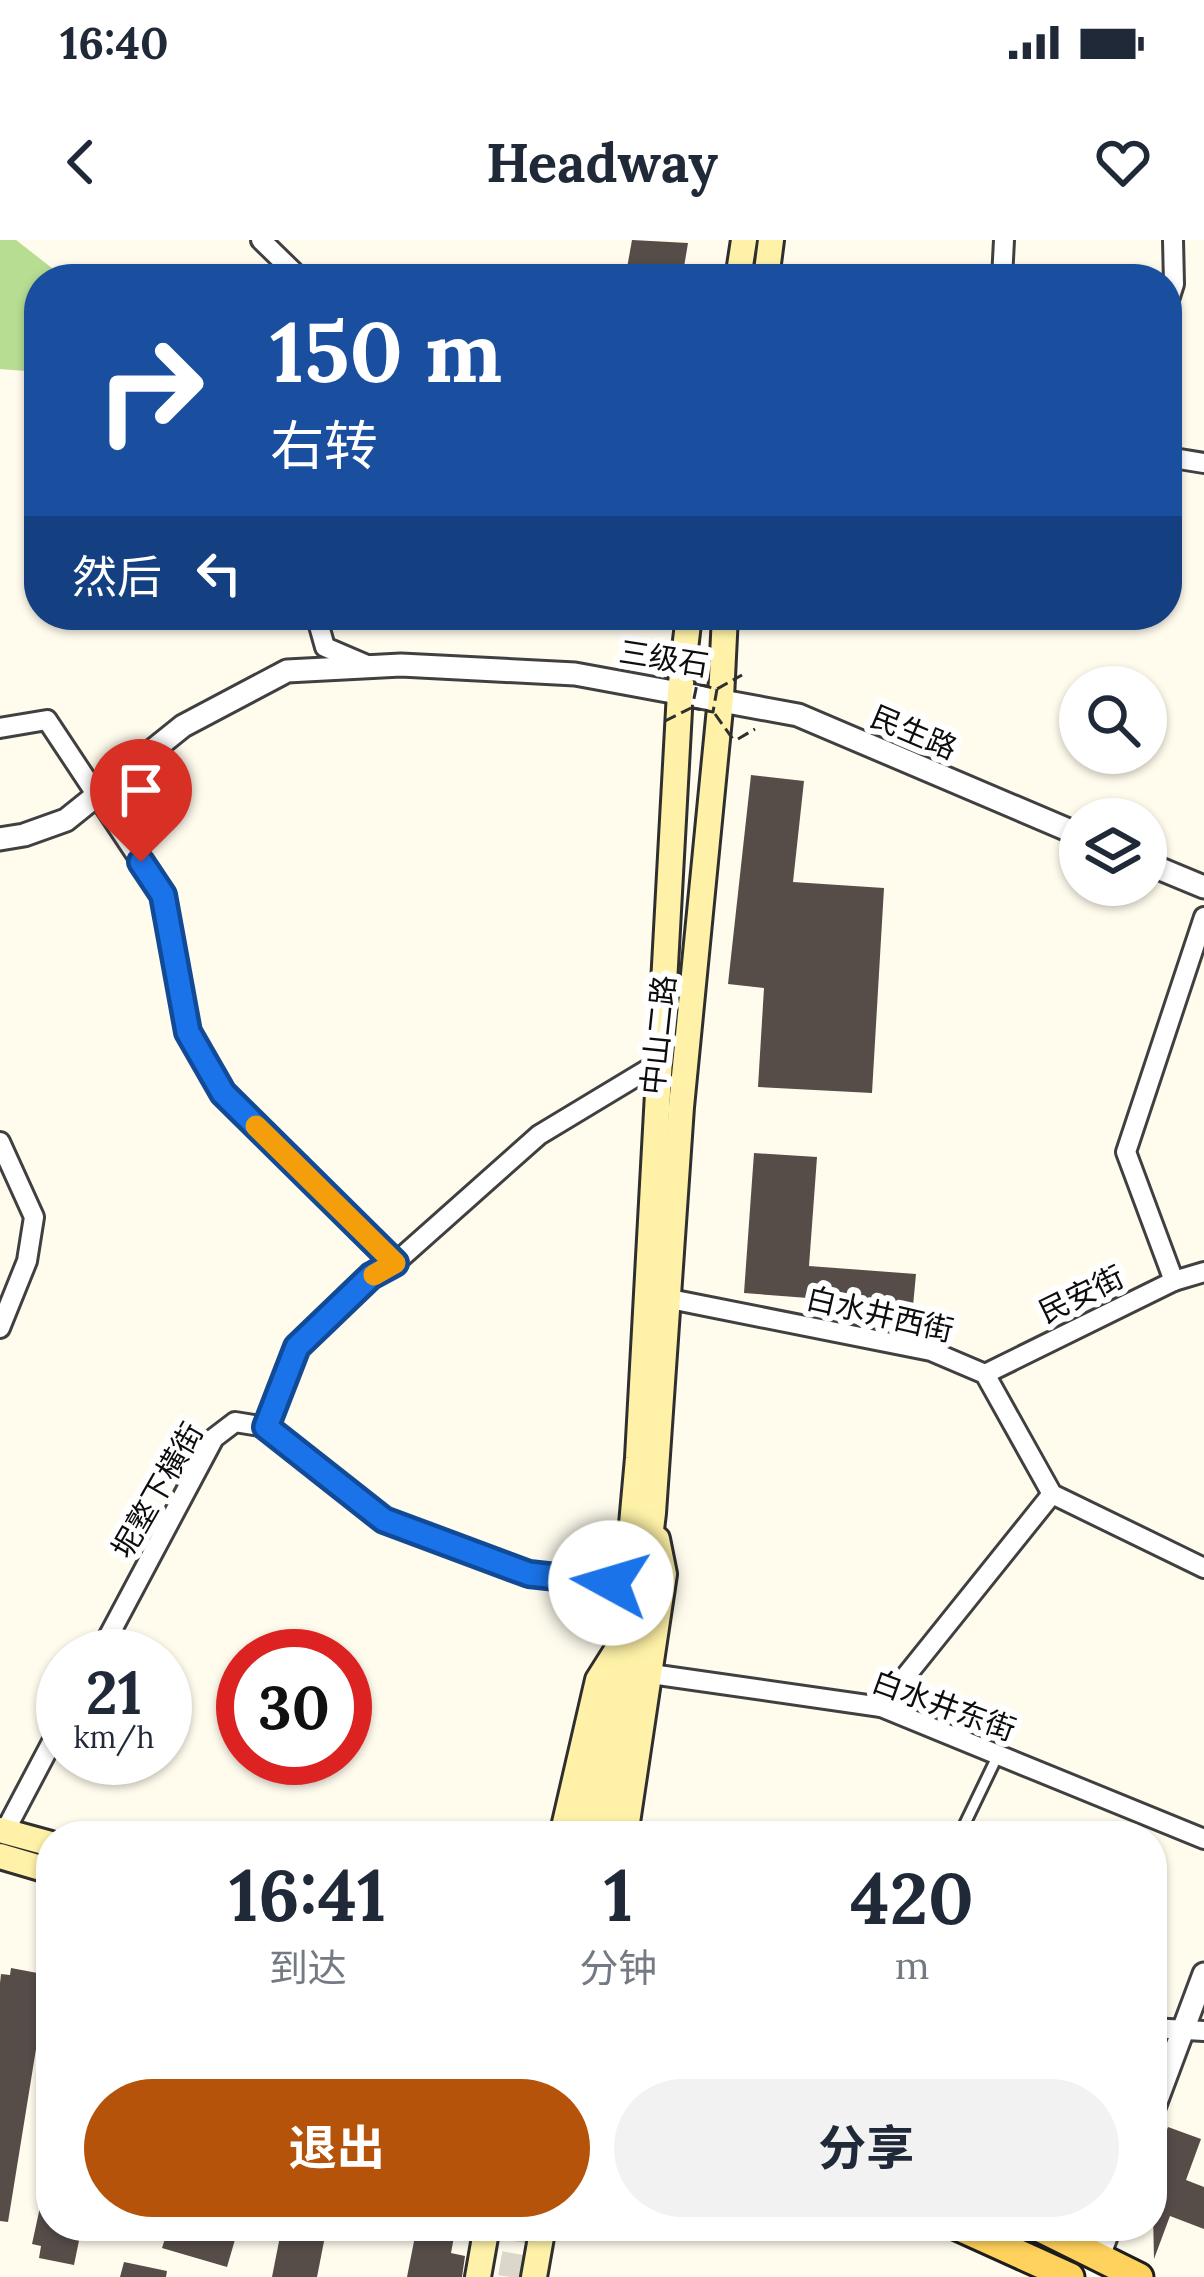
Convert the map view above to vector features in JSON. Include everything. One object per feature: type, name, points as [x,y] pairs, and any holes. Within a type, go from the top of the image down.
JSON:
[{"type":"main road","name":"中山二路","points":[[647,1460],[659,1062],[690,695],[682,630]]},
{"type":"main road","name":"中山二路","points":[[647,1460],[670,1299],[681,1107],[724,630]]},
{"type":"main road","points":[[627,1821],[664,1574],[647,1460]]},
{"type":"main road","points":[[587,1821],[622,1642],[647,1460]]},
{"type":"main road","points":[[605,1821],[637,1645],[652,1513]]},
{"type":"main road","points":[[565,1821],[598,1680],[622,1642]]},
{"type":"main road","points":[[2,1839],[36,1842]]},
{"type":"main road","points":[[2,1839],[36,1861]]},
{"type":"main road","points":[[478,2277],[484,2241]]},
{"type":"main road","points":[[529,2277],[535,2241]]},
{"type":"main road","points":[[990,2241],[1070,2277]]},
{"type":"main road","points":[[1064,2241],[1139,2277]]},
{"type":"street","points":[[262,240],[286,264]]},
{"type":"street","points":[[320,630],[325,647],[370,667]]},
{"type":"street","name":"三级石","points":[[0,838],[66,820],[182,726],[287,671],[370,667],[575,674],[717,700]]},
{"type":"street","name":"民生路","points":[[717,700],[798,715],[1059,826]]},
{"type":"street","points":[[0,728],[46,720],[163,895],[188,1032],[223,1093],[395,1263]]},
{"type":"street","points":[[1167,871],[1204,887]]},
{"type":"street","points":[[1174,1282],[1126,1152],[1204,916]]},
{"type":"street","points":[[627,1585],[529,1574],[384,1520],[266,1427],[297,1347],[371,1276],[395,1263],[538,1135],[659,1062]]},
{"type":"street","points":[[0,1142],[34,1217],[27,1261],[0,1328]]},
{"type":"street","name":"民安街","points":[[985,1374],[1174,1282],[1204,1272]]},
{"type":"street","name":"白水井西街","points":[[670,1299],[931,1352],[985,1374],[1052,1494]]},
{"type":"street","name":"坭墪下橫街","points":[[112,1629],[214,1438],[235,1422],[266,1427]]},
{"type":"street","points":[[881,1707],[1052,1494],[1204,1568]]},
{"type":"street","name":"白水井东街","points":[[651,1674],[881,1707],[1160,1821]]},
{"type":"street","points":[[2,1839],[36,1773]]},
{"type":"street","name":"白水井东街","points":[[1167,1824],[1204,1839]]},
{"type":"street","points":[[1167,2083],[1194,2029],[1204,1974]]},
{"type":"street","points":[[1098,2259],[1105,2241]]},
{"type":"lane","points":[[966,1821],[998,1755]]},
{"type":"lane","points":[[488,2277],[494,2241]]},
{"type":"path","points":[[665,658],[679,630]]},
{"type":"path","points":[[673,647],[690,695]]},
{"type":"path","points":[[717,700],[742,675],[737,662]]},
{"type":"path","points":[[690,695],[717,700]]},
{"type":"path","points":[[690,695],[717,700]]},
{"type":"path","points":[[656,708],[665,721],[690,695]]},
{"type":"path","points":[[717,700],[735,742],[752,729]]},
{"type":"green space","points":[[0,240],[16,240],[47,264],[24,264],[24,371],[0,369]]},
{"type":"building","points":[[632,240],[688,243],[684,264],[628,264]]},
{"type":"building","points":[[751,775],[804,781],[793,882],[884,888],[872,1093],[758,1087],[764,988],[728,984]]},
{"type":"building","points":[[754,1153],[817,1157],[809,1266],[916,1274],[913,1306],[744,1293]]},
{"type":"building","points":[[11,1968],[36,1973],[36,2049],[8,2222],[0,2221],[0,1983],[1,1974],[10,1975]]},
{"type":"building","points":[[1167,2130],[1201,2139],[1186,2180],[1204,2187],[1204,2229],[1170,2216],[1167,2224]]},
{"type":"building","points":[[36,2226],[36,2241],[79,2241],[74,2265],[39,2258],[41,2246],[32,2244]]},
{"type":"building","points":[[164,2241],[235,2241],[227,2267],[162,2248]]},
{"type":"building","points":[[279,2241],[324,2241],[317,2277],[272,2277]]},
{"type":"building","points":[[414,2241],[453,2241],[451,2253],[465,2256],[462,2277],[407,2277]]},
{"type":"building","points":[[124,2262],[167,2271],[166,2277],[120,2277]]},
{"type":"tunnel","points":[[510,2277],[516,2241]]},
{"type":"slow traffic","points":[[256,1126],[395,1263],[374,1275]]},
{"type":"route","points":[[141,862],[163,895],[188,1032],[223,1093],[395,1263],[371,1276],[297,1347],[266,1427],[384,1520],[529,1574],[611,1583]]}]
